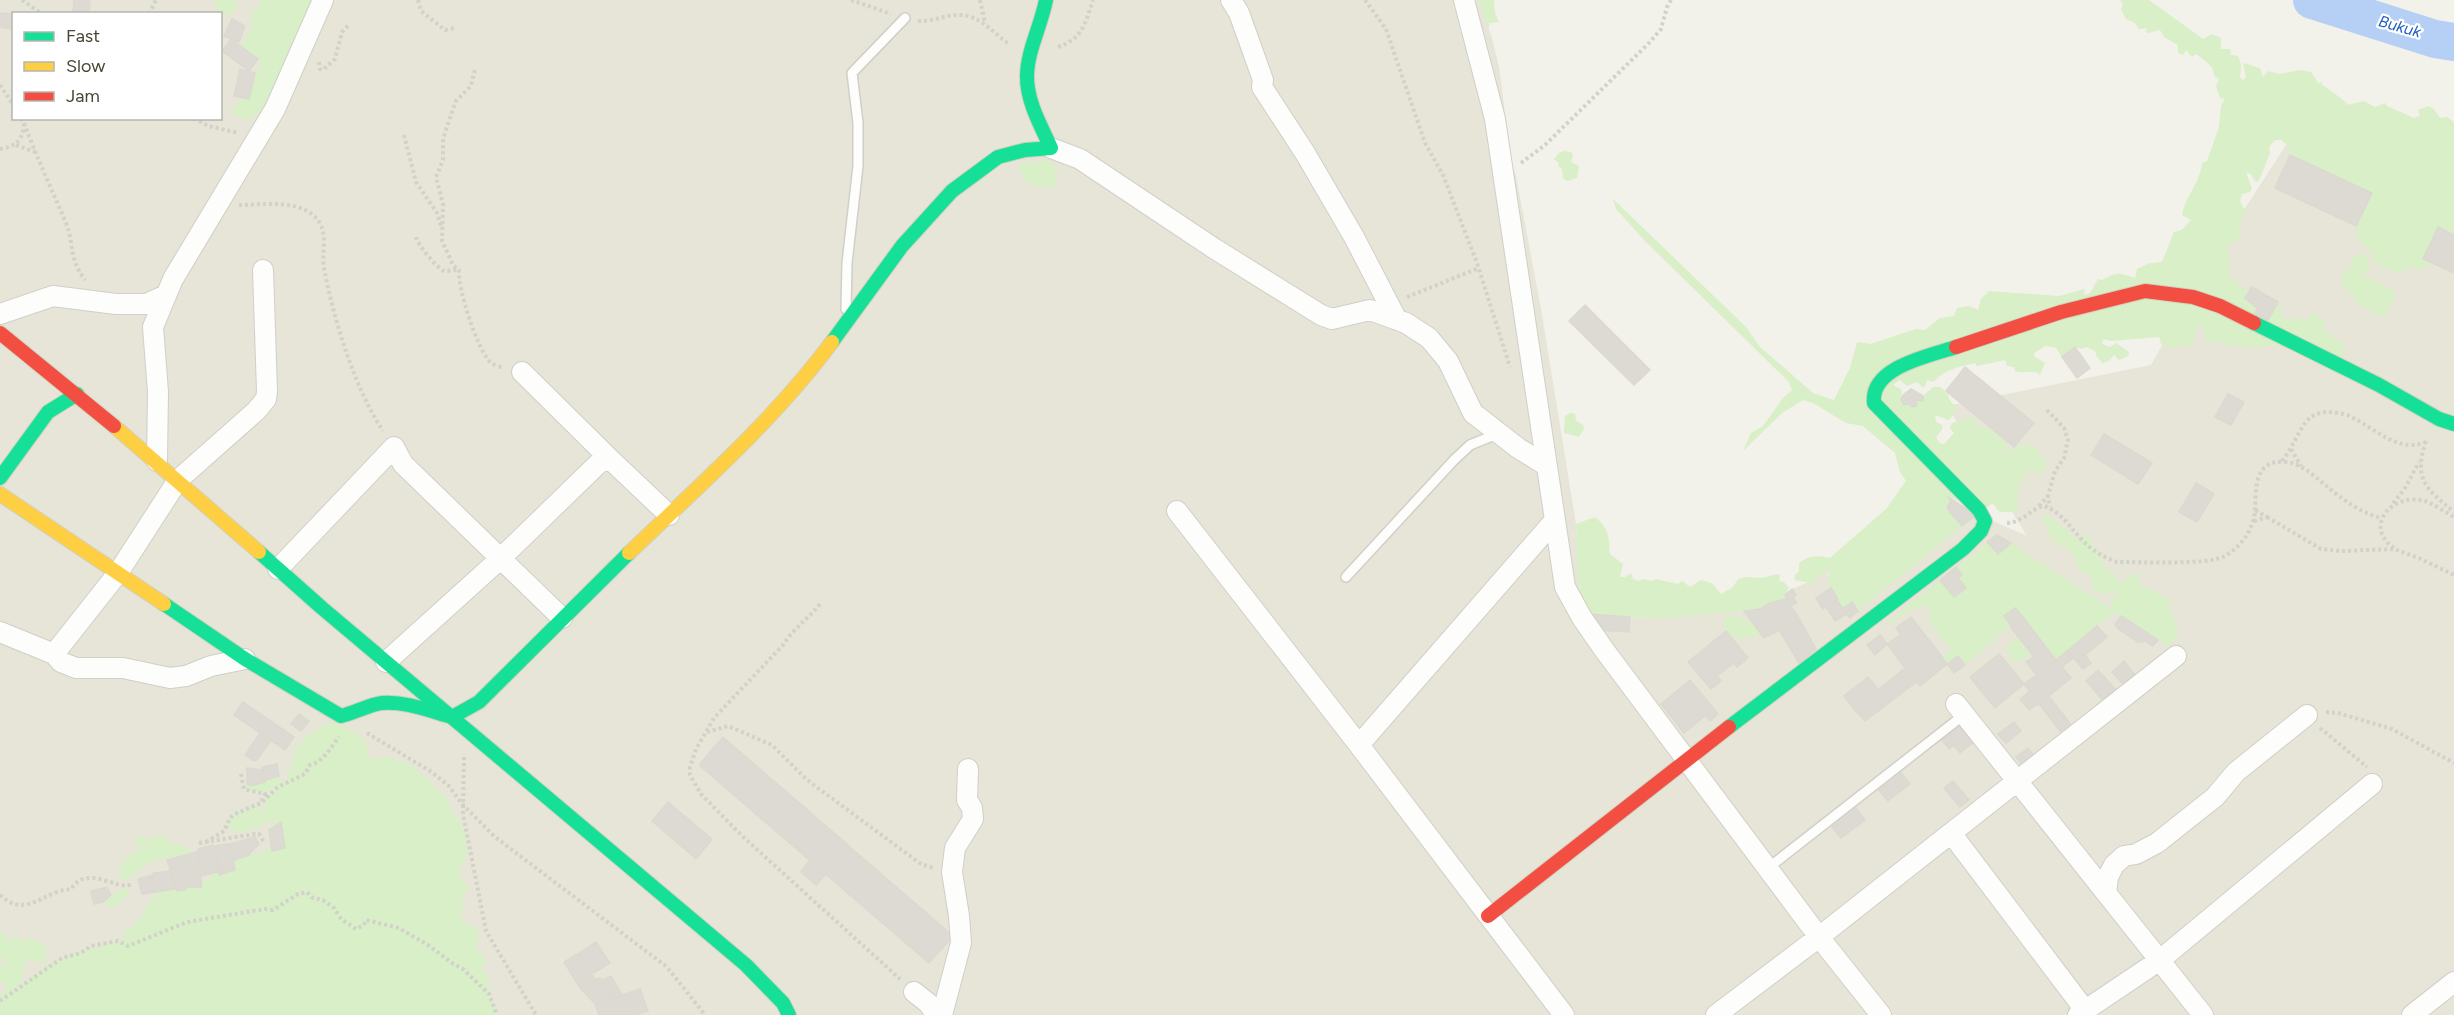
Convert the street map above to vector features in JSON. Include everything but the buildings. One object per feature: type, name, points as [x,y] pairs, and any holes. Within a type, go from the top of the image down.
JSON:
[{"type":"street","points":[[157,461],[158,392],[153,327],[172,279],[275,109],[323,0]]},
{"type":"street","points":[[1046,0],[1043,20],[1030,58],[1026,80],[1051,148]]},
{"type":"street","points":[[1231,0],[1243,24],[1263,80],[1262,87],[1305,153],[1354,237],[1392,312],[1429,338],[1448,361],[1473,414],[1547,466]]},
{"type":"street","points":[[1464,0],[1495,119],[1565,587],[1582,618],[1686,760],[1881,1015]]},
{"type":"street","points":[[0,494],[245,659],[341,716],[357,713],[379,704],[396,703],[452,717],[479,702],[562,618],[732,454],[808,374],[902,246],[952,191],[998,158],[1025,150],[1051,148],[1080,159],[1215,249],[1321,315],[1332,319],[1370,310],[1392,312]]},
{"type":"street","points":[[54,654],[118,573],[178,480],[256,411],[266,399],[268,365],[263,270]]},
{"type":"street","points":[[1488,916],[1686,760],[1963,549],[1981,531],[1985,521],[1979,510],[1874,403],[1873,394],[1877,383],[1900,365],[2061,312],[2145,291],[2193,297],[2220,306],[2379,385],[2439,419],[2454,424]]},
{"type":"street","points":[[0,314],[53,296],[108,303],[146,304],[166,295]]},
{"type":"street","points":[[0,333],[77,393],[386,662],[746,964],[783,1003],[789,1015]]},
{"type":"street","points":[[522,372],[604,457],[669,515]]},
{"type":"street","points":[[0,478],[48,412],[77,393]]},
{"type":"street","points":[[278,569],[393,447],[403,464],[562,618]]},
{"type":"street","points":[[386,662],[500,559],[604,457]]},
{"type":"street","points":[[1177,511],[1359,745],[1564,1015]]},
{"type":"street","points":[[1359,745],[1555,520]]},
{"type":"street","points":[[0,632],[54,654],[61,662],[76,668],[123,668],[170,678],[186,676],[211,666],[245,659]]},
{"type":"street","points":[[1716,1015],[1820,937],[2176,656]]},
{"type":"street","points":[[1960,709],[2203,1015]]},
{"type":"street","points":[[2106,893],[2108,877],[2114,864],[2124,856],[2136,854],[2157,843],[2215,797],[2236,772],[2306,716]]},
{"type":"street","points":[[942,1015],[961,943],[952,872],[955,848],[973,819],[972,808],[967,800],[968,769]]},
{"type":"street","points":[[1951,833],[2081,1012],[2160,960],[2372,784]]},
{"type":"street","points":[[2412,1015],[2454,982]]},
{"type":"street","points":[[914,992],[928,1003],[937,1015]]},
{"type":"lane","points":[[845,323],[848,290],[847,263],[858,166],[858,123],[852,73],[904,18]]},
{"type":"lane","points":[[1346,577],[1454,460],[1470,446],[1498,433]]},
{"type":"lane","points":[[1768,868],[1960,709]]},
{"type":"path","points":[[22,0],[39,12]]},
{"type":"path","points":[[418,0],[421,10],[445,30],[454,28]]},
{"type":"path","points":[[852,0],[875,10],[926,22],[960,15],[985,24],[1000,38],[1030,58],[1071,43],[1078,36],[1093,0]]},
{"type":"path","points":[[980,0],[985,24]]},
{"type":"path","points":[[1365,0],[1386,28],[1425,143],[1443,175],[1479,268],[1513,376]]},
{"type":"path","points":[[1503,176],[1545,145],[1650,42],[1661,29],[1671,0]]},
{"type":"path","points":[[320,57],[318,64],[323,70],[335,59],[342,32],[350,25]]},
{"type":"path","points":[[442,230],[443,204],[436,177],[443,160],[443,140],[456,101],[471,86],[475,70]]},
{"type":"path","points":[[0,85],[12,103]]},
{"type":"path","points":[[199,120],[227,132],[259,134]]},
{"type":"path","points":[[16,145],[23,134],[23,121]]},
{"type":"path","points":[[23,121],[65,221],[75,265],[83,278],[108,303]]},
{"type":"path","points":[[404,135],[407,152],[416,173],[416,183],[437,213],[445,251],[453,265],[459,270],[460,292],[483,352],[490,362],[502,368],[522,372]]},
{"type":"path","points":[[0,149],[16,145],[35,152]]},
{"type":"path","points":[[218,204],[290,206],[307,210],[316,217],[324,237],[323,265],[350,365],[380,427],[393,447]]},
{"type":"path","points":[[416,237],[419,244],[440,268],[445,271],[459,270]]},
{"type":"path","points":[[1392,312],[1479,268]]},
{"type":"path","points":[[1981,531],[1992,525],[2013,523],[2038,507],[2048,496],[2055,471],[2064,458],[2068,440],[2064,428],[2047,410]]},
{"type":"path","points":[[2282,462],[2291,449],[2300,427],[2312,416],[2337,412],[2358,420],[2403,445],[2416,446],[2426,442]]},
{"type":"path","points":[[2439,419],[2403,490],[2381,518],[2381,534],[2385,542],[2394,549],[2454,575]]},
{"type":"path","points":[[2291,449],[2296,461],[2304,469],[2357,509],[2381,518]]},
{"type":"path","points":[[2421,457],[2421,477],[2429,491],[2454,512]]},
{"type":"path","points":[[2038,507],[2051,508],[2065,519],[2086,543],[2107,558],[2117,562],[2211,560],[2233,551],[2245,538],[2253,521],[2254,494],[2257,479],[2263,468],[2282,462],[2304,469]]},
{"type":"path","points":[[2048,496],[2051,508]]},
{"type":"path","points":[[2388,508],[2405,501],[2424,501],[2454,517]]},
{"type":"path","points":[[2255,510],[2321,549],[2342,551],[2394,549]]},
{"type":"path","points":[[2253,521],[2267,517]]},
{"type":"path","points":[[820,604],[806,622],[789,634],[783,645],[723,706],[696,749],[690,767],[694,784],[742,836],[914,992]]},
{"type":"path","points":[[2372,784],[2371,775],[2360,760],[2306,716],[2316,712],[2338,713],[2392,729],[2454,763]]},
{"type":"path","points":[[341,716],[430,771],[448,785],[463,805],[495,837],[667,967],[705,1015]]},
{"type":"path","points":[[706,732],[728,726],[772,745],[807,780],[875,832],[921,864],[952,872]]},
{"type":"path","points":[[465,729],[462,814],[486,931],[536,1015]]},
{"type":"path","points":[[206,842],[224,831],[230,818],[235,814],[261,803],[278,787],[304,774],[310,765],[315,764],[324,756],[344,733]]},
{"type":"path","points":[[241,774],[244,789],[252,793],[265,794],[261,803]]},
{"type":"path","points":[[199,843],[255,834],[260,834],[264,842]]},
{"type":"path","points":[[0,895],[8,902],[25,906],[60,891],[71,889],[74,884],[87,879],[102,878],[123,886],[132,884]]},
{"type":"path","points":[[0,1001],[62,958],[81,953],[91,946],[118,940],[128,946],[187,922],[265,909],[273,910],[298,894],[307,892],[313,898],[323,900],[334,908],[341,919],[356,929],[364,925],[366,920],[399,928],[428,945],[476,980],[489,994],[497,1015]]},
{"type":"shaded area","points":[[0,0],[260,0],[251,31],[242,47],[262,63],[255,73],[249,99],[231,113],[247,121],[275,100],[297,34],[315,0],[1479,0],[1499,67],[1511,161],[1516,176],[1541,309],[1576,524],[1579,588],[1590,616],[1661,618],[1760,609],[1827,570],[1831,588],[1843,608],[1977,514],[2027,536],[1947,406],[2151,365],[2204,271],[2307,113],[2454,133],[2454,1015],[0,1015]]},
{"type":"green space","points":[[216,0],[240,0],[235,3],[236,11],[227,15],[215,6]]},
{"type":"green space","points":[[260,0],[315,0],[313,13],[305,15],[275,101],[247,121],[230,113],[241,98],[249,99],[255,73],[262,63],[242,47],[252,26],[251,14],[257,8]]},
{"type":"green space","points":[[1479,0],[1494,0],[1495,13],[1499,22],[1490,23],[1488,28]]},
{"type":"green space","points":[[2120,0],[2149,0],[2203,39],[2212,34],[2221,38],[2221,49],[2230,49],[2231,55],[2238,56],[2241,64],[2240,77],[2243,80],[2246,77],[2243,63],[2260,68],[2263,77],[2268,71],[2280,74],[2301,70],[2311,72],[2318,83],[2322,82],[2322,85],[2348,105],[2364,101],[2375,107],[2385,103],[2414,118],[2420,116],[2418,110],[2429,106],[2440,118],[2447,117],[2454,122],[2454,235],[2438,227],[2435,258],[2424,269],[2408,268],[2398,273],[2382,267],[2375,262],[2368,249],[2356,237],[2355,232],[2371,192],[2339,177],[2305,173],[2305,162],[2290,155],[2290,150],[2282,140],[2275,140],[2269,147],[2270,153],[2258,182],[2251,174],[2246,173],[2252,188],[2250,192],[2242,194],[2240,201],[2246,213],[2239,222],[2240,237],[2226,248],[2230,260],[2227,263],[2231,268],[2229,279],[2236,281],[2248,292],[2246,299],[2257,308],[2276,305],[2284,319],[2296,317],[2303,321],[2314,313],[2326,323],[2323,330],[2334,335],[2335,340],[2341,341],[2344,347],[2342,357],[2271,345],[2252,348],[2211,342],[2207,340],[2200,324],[2196,328],[2193,345],[2172,348],[2161,344],[2159,337],[2111,341],[2103,339],[2102,344],[2110,347],[2116,343],[2129,352],[2128,356],[2119,360],[2114,355],[2109,361],[2103,363],[2095,351],[2086,347],[2082,349],[2075,347],[2062,357],[2056,348],[2046,346],[2035,352],[2034,356],[2045,363],[2040,375],[2034,372],[2015,371],[2014,367],[2007,366],[2005,360],[1977,366],[1975,363],[1953,369],[1934,382],[1927,380],[1924,388],[1917,382],[1907,386],[1900,380],[1893,385],[1902,390],[1901,400],[1904,405],[1916,406],[1916,400],[1923,401],[1923,396],[1933,387],[1940,387],[1948,394],[1957,410],[1949,420],[1935,415],[1936,422],[1943,428],[1936,437],[1939,443],[1944,444],[1954,433],[1950,428],[1952,423],[1975,417],[1978,428],[1991,429],[2007,443],[2007,452],[2020,446],[2032,446],[2040,451],[2039,455],[2048,464],[2041,475],[2031,469],[2025,472],[2023,483],[2018,481],[2022,492],[2016,494],[2019,508],[2014,511],[1998,511],[1993,503],[1983,510],[1949,497],[1951,501],[1947,507],[1962,526],[1858,611],[1852,602],[1842,609],[1828,582],[1827,570],[1814,579],[1814,584],[1795,580],[1794,576],[1799,571],[1799,563],[1802,560],[1814,556],[1830,558],[1886,509],[1906,481],[1900,472],[1895,453],[1863,426],[1846,423],[1813,403],[1803,400],[1782,413],[1743,451],[1751,433],[1763,426],[1783,398],[1792,390],[1789,382],[1645,241],[1616,209],[1613,199],[1746,327],[1760,347],[1813,393],[1834,400],[1850,368],[1857,342],[1871,344],[1916,329],[1925,330],[1940,318],[1954,316],[1957,308],[1969,306],[1978,310],[1981,299],[1989,291],[2059,296],[2085,289],[2084,295],[2090,293],[2098,279],[2102,280],[2118,274],[2135,278],[2137,269],[2150,263],[2162,262],[2174,232],[2182,230],[2191,220],[2182,215],[2199,177],[2202,163],[2207,161],[2219,127],[2221,106],[2225,99],[2220,98],[2216,86],[2219,79],[2214,76],[2213,69],[2207,63],[2196,54],[2192,57],[2186,50],[2183,55],[2178,53],[2178,45],[2164,37],[2160,30],[2148,33],[2145,31],[2148,28],[2139,29],[2135,23],[2126,19],[2121,10],[2123,4]]},
{"type":"green space","points":[[1564,151],[1571,152],[1573,155],[1571,162],[1579,166],[1577,178],[1567,181],[1563,178],[1559,163],[1554,159]]},
{"type":"green space","points":[[1048,160],[1058,171],[1055,174],[1057,181],[1052,189],[1026,183],[1023,172],[1018,170],[1019,164]]},
{"type":"green space","points":[[2360,253],[2366,255],[2371,264],[2364,275],[2393,291],[2395,299],[2385,315],[2373,314],[2372,310],[2361,306],[2341,281],[2343,272],[2351,268],[2352,259]]},
{"type":"green space","points":[[1575,414],[1576,421],[1583,425],[1584,429],[1579,437],[1564,433],[1565,416]]},
{"type":"green space","points":[[2049,515],[2061,527],[2066,526],[2074,539],[2086,534],[2104,560],[2104,568],[2117,574],[2116,581],[2124,582],[2128,575],[2138,574],[2141,587],[2146,586],[2170,599],[2171,603],[2167,608],[2174,616],[2178,636],[2168,646],[2115,612],[2056,660],[2015,608],[2004,616],[2011,625],[1965,665],[1958,656],[1947,664],[1942,658],[1952,650],[1928,621],[1932,615],[1926,606],[1908,611],[1891,625],[1888,622],[1940,580],[1955,597],[1965,588],[1958,578],[1962,574],[1956,567],[1987,542],[1998,554],[2011,543],[2112,609],[2111,598],[2118,593],[2109,592],[2103,595],[2092,590],[2093,579],[2079,569],[2078,559],[2070,554],[2066,546],[2059,546],[2048,535],[2043,516]]},
{"type":"green space","points":[[1595,517],[1606,530],[1610,554],[1623,564],[1620,577],[1631,573],[1633,579],[1638,581],[1656,579],[1678,584],[1682,581],[1690,587],[1701,580],[1713,584],[1721,594],[1733,587],[1738,579],[1762,578],[1777,574],[1780,575],[1779,581],[1784,582],[1789,588],[1785,595],[1786,599],[1770,603],[1760,609],[1744,611],[1661,618],[1589,616],[1584,606],[1579,583],[1576,524]]},
{"type":"green space","points":[[1731,615],[1740,617],[1744,623],[1751,620],[1760,633],[1759,636],[1755,638],[1748,635],[1743,640],[1730,636],[1723,626],[1725,619]]},
{"type":"green space","points":[[2018,638],[2030,652],[2023,660],[2010,662],[2010,655],[2006,649],[2013,640]]},
{"type":"green space","points":[[331,722],[362,739],[369,747],[368,759],[386,757],[412,765],[448,799],[450,812],[454,813],[458,819],[466,840],[467,859],[462,861],[459,873],[463,884],[469,886],[463,900],[459,901],[459,905],[463,904],[466,907],[461,913],[465,925],[476,925],[474,929],[479,932],[477,952],[484,954],[486,959],[482,969],[488,976],[489,994],[497,1015],[0,1015],[0,1001],[3,999],[0,997],[9,983],[0,983],[0,965],[6,961],[0,957],[0,929],[9,940],[18,936],[21,943],[28,937],[46,945],[44,954],[48,956],[46,962],[40,963],[27,957],[22,981],[10,994],[57,960],[118,941],[123,944],[126,929],[132,927],[140,919],[148,904],[157,895],[156,892],[201,887],[201,879],[205,881],[212,879],[208,874],[218,872],[219,875],[235,870],[234,860],[260,853],[271,846],[272,851],[285,848],[281,823],[269,830],[268,826],[275,822],[275,818],[263,823],[259,829],[244,831],[227,827],[228,821],[239,811],[259,803],[261,811],[265,811],[265,799],[275,788],[256,793],[244,789],[243,786],[277,777],[285,783],[289,774],[286,772],[293,768],[291,760],[296,756],[294,751],[290,750],[299,746],[307,735]]},
{"type":"green space","points":[[158,835],[170,839],[171,844],[184,845],[191,853],[147,863],[141,870],[125,880],[121,879],[121,865],[138,849],[135,838],[141,836],[149,841]]},
{"type":"green space","points":[[126,888],[130,891],[116,907],[109,907],[103,902]]},
{"type":"waterway","name":"Bukuk","points":[[2312,0],[2435,39],[2454,42]]},
{"type":"traffic: fast","points":[[832,342],[902,246],[952,191],[998,157],[1025,150],[1051,148],[1032,105],[1027,77],[1029,58],[1046,0]]},
{"type":"traffic: fast","points":[[2254,323],[2379,385],[2439,419],[2454,424]]},
{"type":"traffic: fast","points":[[1729,727],[1963,549],[1981,531],[1985,521],[1979,510],[1874,403],[1875,391],[1881,380],[1891,372],[1917,359],[1956,347]]},
{"type":"traffic: fast","points":[[0,478],[48,412],[77,394]]},
{"type":"traffic: fast","points":[[259,552],[322,608],[746,965],[783,1003],[789,1015]]},
{"type":"traffic: fast","points":[[164,604],[245,659],[341,716],[378,704],[391,703],[417,707],[452,717],[479,702],[629,553]]},
{"type":"traffic: slow","points":[[629,553],[761,425],[832,342]]},
{"type":"traffic: slow","points":[[114,426],[259,552]]},
{"type":"traffic: slow","points":[[0,494],[164,604]]},
{"type":"traffic: jam","points":[[1956,347],[2061,312],[2145,291],[2193,297],[2220,306],[2254,323]]},
{"type":"traffic: jam","points":[[0,333],[114,426]]},
{"type":"traffic: jam","points":[[1488,916],[1729,727]]}]
